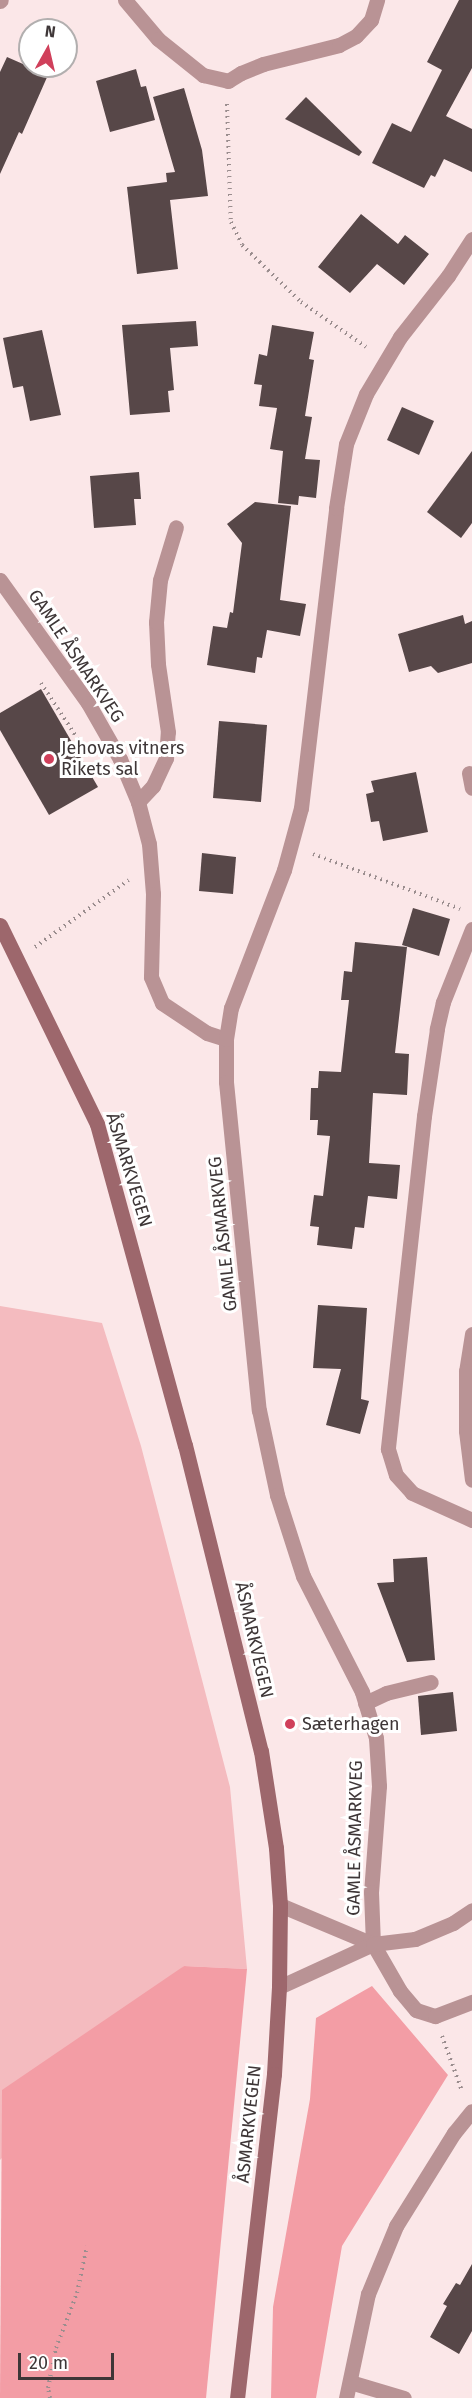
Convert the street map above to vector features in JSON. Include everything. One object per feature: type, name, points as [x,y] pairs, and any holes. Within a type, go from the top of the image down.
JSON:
[{"type":"main road","name":"ÅSMARKVEGEN","points":[[0,925],[96,1124],[137,1264],[223,1592],[261,1751],[276,1848],[280,1905],[279,1987],[274,2074],[237,2398]]},
{"type":"street","points":[[125,0],[158,39],[203,75],[235,77],[263,64],[339,45],[356,36],[371,20],[377,0]]},
{"type":"street","points":[[226,1039],[231,1008],[291,845],[301,808],[336,508],[346,444],[366,394],[400,337],[472,239]]},
{"type":"street","points":[[138,802],[153,786],[165,758],[168,732],[158,664],[156,622],[160,580],[176,527]]},
{"type":"street","name":"GAMLE ÅSMARKVEG","points":[[0,580],[88,703],[120,759],[138,802],[149,844],[153,894],[151,978],[162,1004],[207,1034],[226,1039],[226,1082],[259,1410],[277,1495],[303,1576],[365,1703],[376,1738],[379,1786],[370,1892],[373,1944]]},
{"type":"street","points":[[472,929],[443,1002],[437,1029],[424,1116],[388,1449],[396,1475],[412,1493],[472,1520]]},
{"type":"street","points":[[472,1334],[466,1371],[466,1431],[472,1480]]},
{"type":"street","points":[[365,1703],[386,1693],[431,1682]]},
{"type":"street","name":"GAMLE ÅSMARKVEG","points":[[280,1905],[373,1944]]},
{"type":"street","name":"GAMLE ÅSMARKVEG","points":[[279,1987],[373,1944],[415,1939],[453,1923],[472,1910]]},
{"type":"street","points":[[373,1944],[400,1991],[416,2010],[435,2016],[472,2002]]},
{"type":"street","points":[[346,2398],[368,2294],[396,2226],[454,2133],[472,2111]]},
{"type":"street","points":[[350,2382],[404,2398]]},
{"type":"path","points":[[235,77],[231,222],[242,245],[301,302],[387,360]]},
{"type":"path","points":[[291,845],[461,910]]},
{"type":"path","points":[[16,956],[41,945],[150,863]]},
{"type":"path","points":[[435,2016],[464,2095]]},
{"type":"path","points":[[50,2398],[48,2388],[56,2348],[77,2293],[87,2246]]},
{"type":"shaded area","points":[[0,1306],[102,1323],[141,1446],[230,1787],[247,1969],[184,1966],[0,2160]]},
{"type":"shaded area","points":[[184,1966],[247,1969],[206,2398],[0,2398],[2,2090]]},
{"type":"shaded area","points":[[372,1986],[448,2075],[342,2246],[316,2398],[271,2398],[273,2307],[310,2099],[316,2018]]},
{"type":"building","points":[[459,0],[472,0],[472,68],[446,116],[472,129],[472,172],[444,159],[435,177],[431,175],[424,188],[372,163],[392,123],[411,132],[442,70],[427,62]]},
{"type":"building","points":[[7,57],[18,62],[18,78],[47,78],[22,134],[19,132],[0,174],[0,72]]},
{"type":"building","points":[[136,69],[141,87],[146,86],[155,120],[110,132],[96,81]]},
{"type":"building","points":[[184,88],[202,150],[208,196],[170,200],[178,269],[137,274],[127,187],[167,182],[166,173],[175,172],[153,97]]},
{"type":"building","points":[[306,97],[362,152],[359,156],[285,119]]},
{"type":"building","points":[[361,214],[398,244],[405,235],[429,254],[404,285],[377,264],[350,293],[318,267]]},
{"type":"building","points":[[196,321],[198,346],[170,348],[174,390],[168,391],[170,412],[130,415],[122,325]]},
{"type":"building","points":[[272,325],[314,332],[309,359],[314,360],[305,416],[312,417],[305,459],[320,460],[316,498],[299,496],[298,505],[278,503],[283,451],[270,449],[277,408],[259,406],[262,385],[254,384],[259,354],[267,356]]},
{"type":"building","points":[[42,330],[61,415],[30,421],[23,386],[13,388],[3,338]]},
{"type":"building","points":[[402,407],[434,421],[419,455],[387,440]]},
{"type":"building","points":[[472,451],[472,523],[461,538],[427,512]]},
{"type":"building","points":[[139,472],[141,499],[134,499],[136,525],[94,528],[90,476]]},
{"type":"building","points":[[255,502],[291,506],[280,600],[306,604],[300,636],[267,630],[262,658],[257,657],[255,673],[207,665],[213,626],[227,628],[230,612],[233,613],[242,543],[227,524]]},
{"type":"building","points":[[463,615],[465,624],[472,621],[472,663],[438,673],[431,666],[409,672],[398,634]]},
{"type":"building","name":"Jehovas vitners Rikets sal","points":[[41,689],[98,787],[49,815],[0,730],[0,713]]},
{"type":"building","points":[[219,721],[267,725],[261,802],[213,798]]},
{"type":"building","points":[[416,772],[428,832],[383,841],[379,821],[371,822],[366,794],[374,792],[371,781]]},
{"type":"building","points":[[202,853],[236,857],[233,894],[199,891]]},
{"type":"building","points":[[413,908],[450,919],[439,956],[402,945]]},
{"type":"building","points":[[355,942],[407,947],[395,1053],[409,1054],[407,1095],[373,1093],[369,1163],[400,1165],[397,1199],[368,1196],[364,1228],[355,1227],[352,1249],[317,1245],[319,1227],[310,1226],[314,1195],[323,1196],[330,1136],[317,1135],[318,1120],[310,1120],[311,1088],[318,1088],[319,1071],[341,1072],[349,1000],[341,1000],[344,971],[352,972]]},
{"type":"building","points":[[318,1305],[367,1308],[361,1399],[369,1401],[360,1434],[326,1425],[341,1369],[313,1368]]},
{"type":"building","points":[[427,1557],[435,1660],[407,1662],[377,1583],[394,1582],[393,1559]]},
{"type":"building","points":[[453,1692],[457,1731],[421,1735],[418,1696]]},
{"type":"building","points":[[472,2264],[472,2331],[459,2354],[430,2337],[447,2306],[443,2304],[456,2283],[460,2285]]},
{"type":"place","name":"Jehovas vitners Rikets sal","points":[[49,759]]},
{"type":"place","name":"Sæterhagen","points":[[290,1724]]}]
